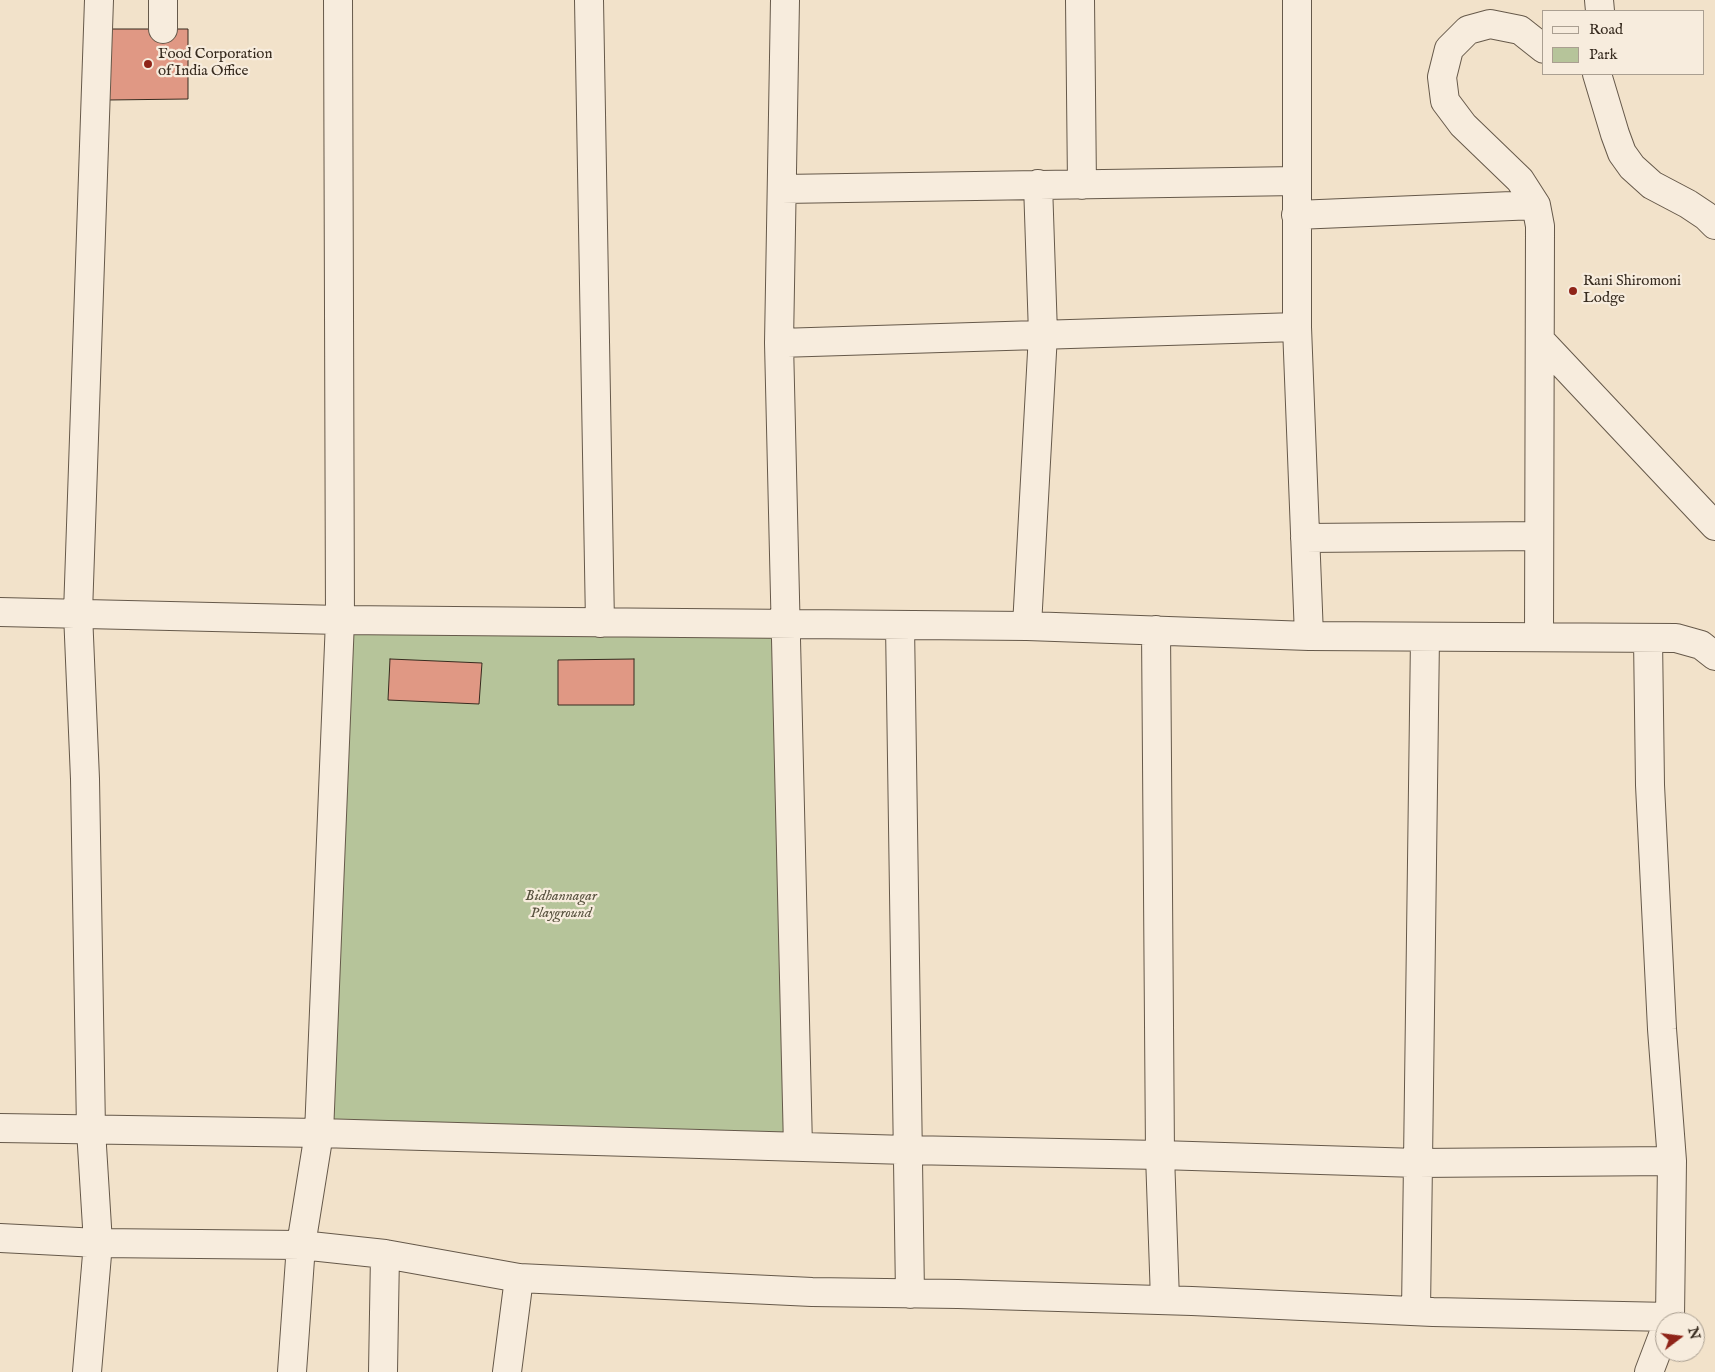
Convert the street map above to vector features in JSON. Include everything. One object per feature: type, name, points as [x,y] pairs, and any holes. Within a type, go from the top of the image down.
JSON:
[{"type":"street","points":[[87,1372],[98,1243],[91,1130],[85,779],[78,613],[99,0]]},
{"type":"street","points":[[163,0],[163,29]]},
{"type":"street","points":[[292,1372],[301,1245],[319,1133],[340,620],[338,0]]},
{"type":"street","points":[[589,0],[600,623]]},
{"type":"street","points":[[785,0],[779,343],[798,1147]]},
{"type":"street","points":[[1080,0],[1082,184]]},
{"type":"street","points":[[1297,0],[1297,327],[1309,636]]},
{"type":"street","points":[[1538,637],[1540,226],[1536,205],[1520,180],[1463,125],[1445,102],[1442,77],[1449,49],[1468,30],[1490,24],[1520,30],[1542,47]]},
{"type":"street","points":[[1597,75],[1614,134],[1622,153],[1632,167],[1652,185],[1688,204],[1706,216],[1715,225]]},
{"type":"street","points":[[782,189],[1296,181]]},
{"type":"street","points":[[1027,626],[1043,334],[1038,184]]},
{"type":"street","points":[[1296,215],[1536,205]]},
{"type":"street","points":[[779,343],[1297,327]]},
{"type":"street","points":[[1540,340],[1715,526]]},
{"type":"street","points":[[1305,538],[1539,536]]},
{"type":"street","points":[[0,612],[340,620],[1027,626],[1309,636],[1676,638],[1701,645],[1715,656]]},
{"type":"street","points":[[900,625],[910,1294]]},
{"type":"street","points":[[1156,630],[1160,1155],[1165,1300]]},
{"type":"street","points":[[1416,1311],[1425,637]]},
{"type":"street","points":[[1648,638],[1650,785],[1662,1029],[1672,1161],[1668,1312]]},
{"type":"street","points":[[0,1128],[319,1133],[1417,1163],[1672,1161]]},
{"type":"street","points":[[0,1238],[98,1243],[301,1245],[386,1254],[519,1278],[812,1292],[1165,1300],[1655,1322]]},
{"type":"street","points":[[383,1372],[386,1254]]},
{"type":"street","points":[[507,1372],[519,1278]]},
{"type":"street","points":[[1649,1372],[1655,1357]]},
{"type":"green space","name":"Bidhannagar Playground","points":[[340,620],[786,625],[798,1147],[319,1133]]},
{"type":"building","name":"Food Corporation of India Office","points":[[107,29],[188,29],[188,99],[108,100]]},
{"type":"building","points":[[390,659],[482,663],[479,704],[388,700]]},
{"type":"building","points":[[634,659],[634,705],[558,705],[558,660]]},
{"type":"place","name":"Food Corporation of India Office","points":[[148,64]]},
{"type":"place","name":"Rani Shiromoni Lodge","points":[[1573,291]]}]
